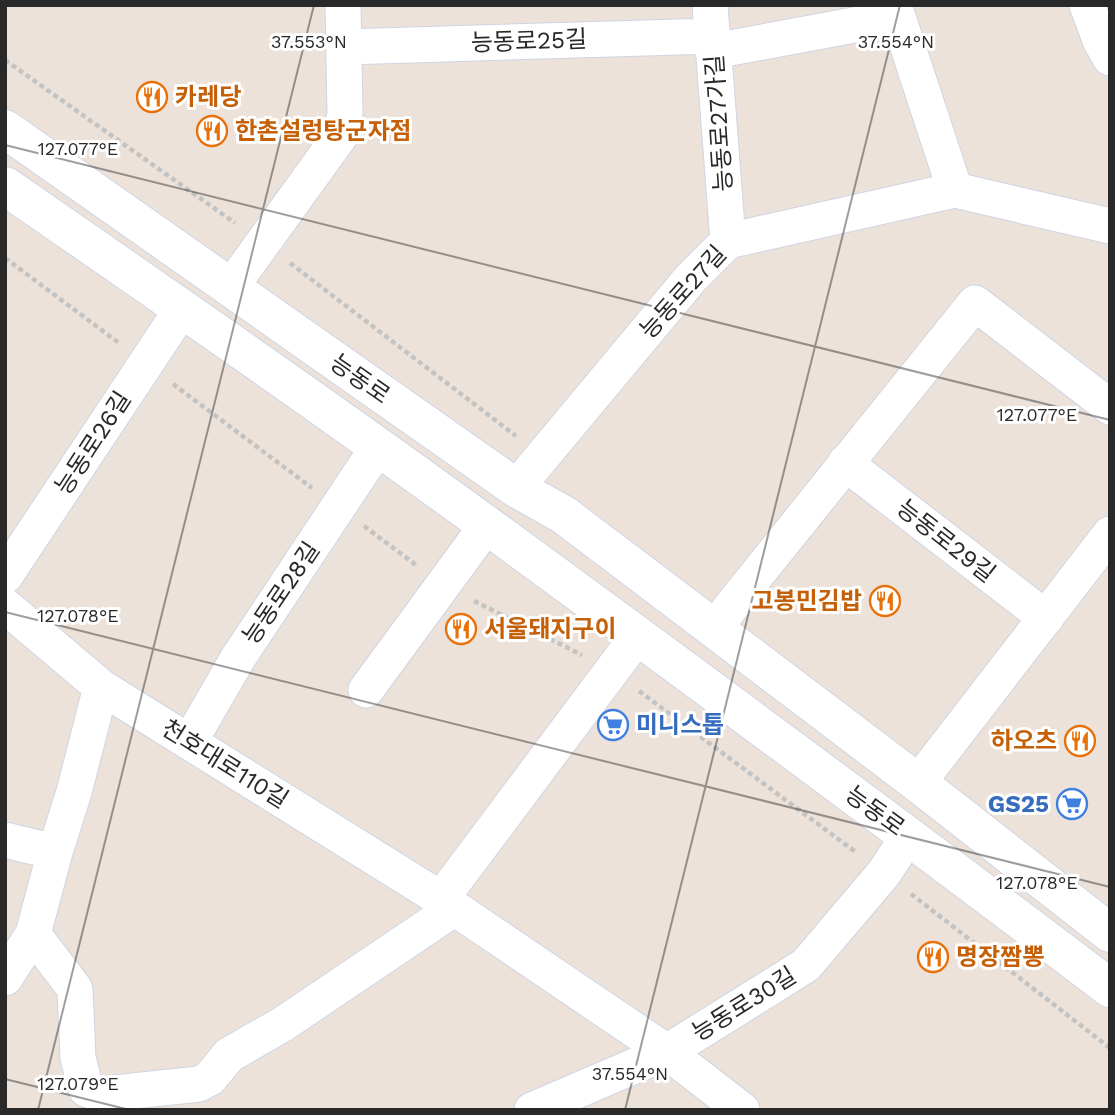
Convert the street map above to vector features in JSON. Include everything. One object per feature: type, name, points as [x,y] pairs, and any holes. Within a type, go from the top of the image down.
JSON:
[{"type":"main road","name":"능동로","points":[[5,128],[516,488],[564,515],[918,783],[1110,933]]},
{"type":"main road","name":"능동로","points":[[5,186],[487,525],[909,835],[1110,988]]},
{"type":"street","points":[[231,287],[340,136],[345,114],[343,5]]},
{"type":"street","points":[[1087,5],[1110,58]]},
{"type":"street","points":[[712,31],[895,11],[955,190]]},
{"type":"street","name":"능동로25길","points":[[344,47],[712,31]]},
{"type":"street","name":"능동로27가길","points":[[712,31],[728,241]]},
{"type":"street","name":"능동로27길","points":[[516,488],[691,278],[728,241],[955,190],[1110,226]]},
{"type":"street","points":[[715,629],[975,303],[1110,407]]},
{"type":"street","name":"능동로26길","points":[[5,576],[182,309]]},
{"type":"street","name":"능동로28길","points":[[190,741],[238,658],[378,447]]},
{"type":"street","name":"능동로29길","points":[[845,463],[1046,618]]},
{"type":"street","points":[[366,690],[487,525]]},
{"type":"street","points":[[918,783],[1107,542]]},
{"type":"street","name":"천호대로110길","points":[[5,606],[101,687],[448,904],[667,1052],[742,1110]]},
{"type":"street","points":[[33,934],[75,989],[78,1058],[86,1089],[105,1094],[199,1084],[210,1078],[229,1055],[283,1024],[448,904],[637,637]]},
{"type":"street","points":[[5,978],[33,934],[101,687]]},
{"type":"street","name":"능동로30길","points":[[532,1110],[667,1052],[806,965],[884,873],[909,835]]},
{"type":"street","points":[[5,840],[55,852]]},
{"type":"path","points":[[5,258],[443,585],[613,671],[884,873],[1110,1048]]},
{"type":"place","name":"카레당","points":[[152,97]]},
{"type":"place","name":"한촌설렁탕군자점","points":[[212,131]]},
{"type":"place","name":"고봉민김밥","points":[[885,601]]},
{"type":"place","name":"서울돼지구이","points":[[461,629]]},
{"type":"place","name":"미니스톱","points":[[613,725]]},
{"type":"place","name":"하오츠","points":[[1080,741]]},
{"type":"place","name":"GS25","points":[[1072,804]]},
{"type":"place","name":"명장짬뽕","points":[[933,957]]}]
